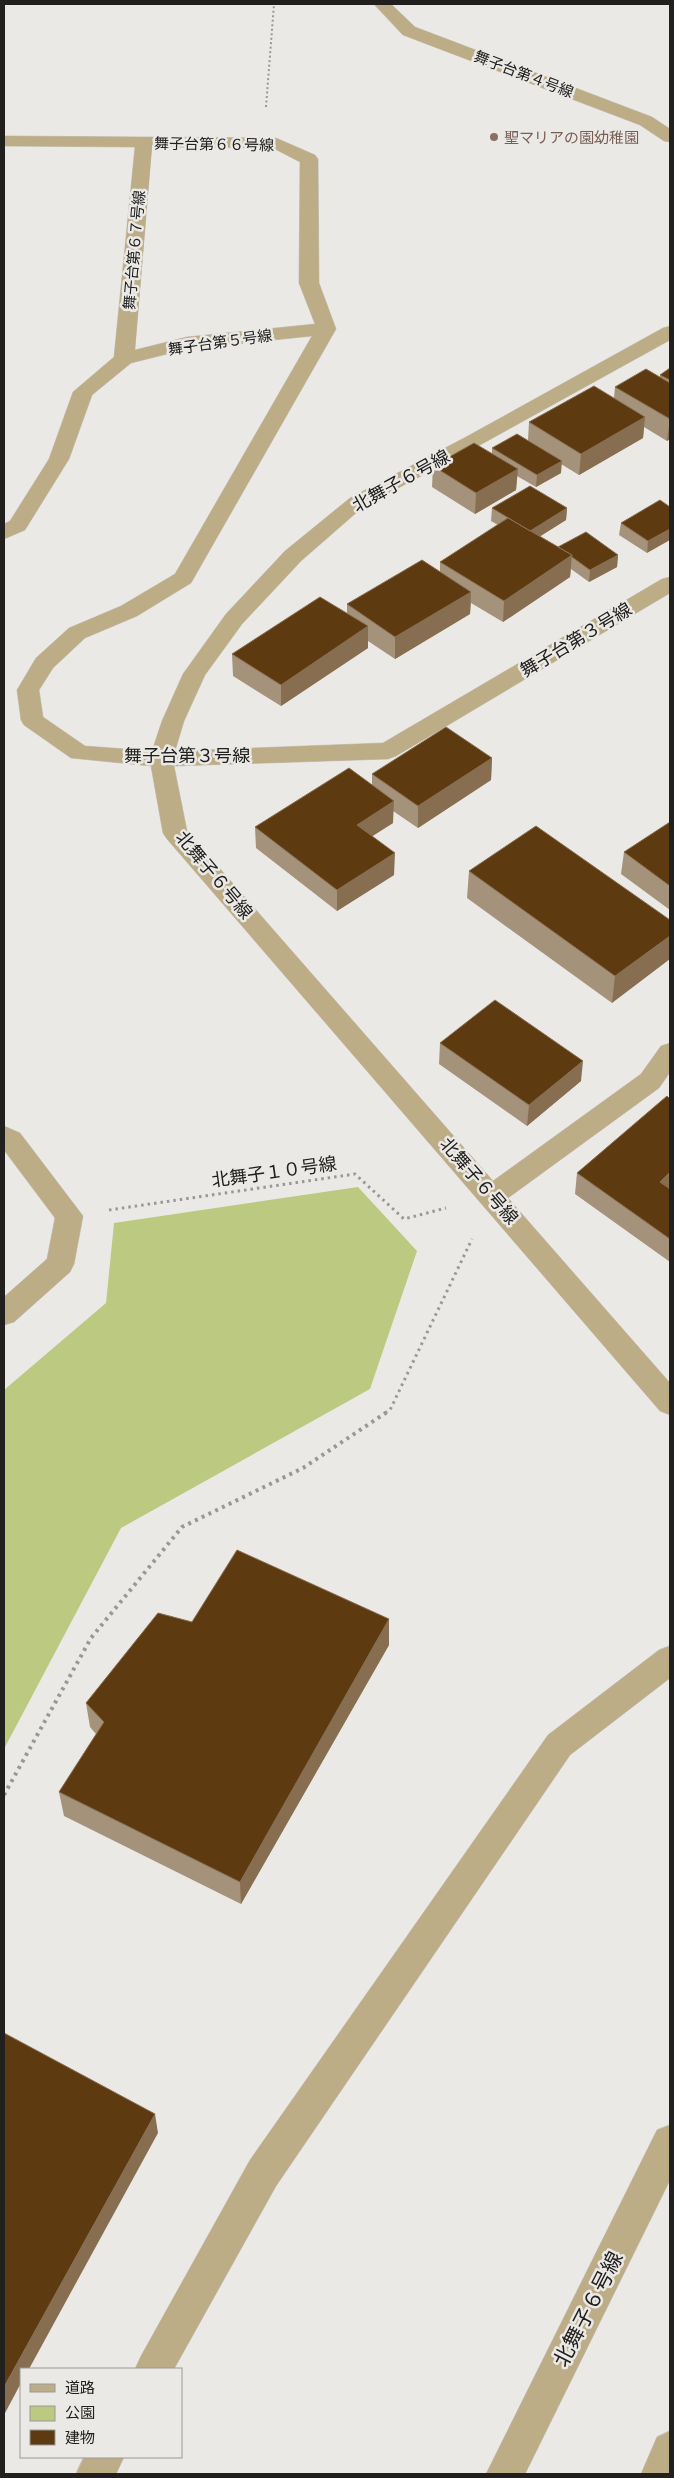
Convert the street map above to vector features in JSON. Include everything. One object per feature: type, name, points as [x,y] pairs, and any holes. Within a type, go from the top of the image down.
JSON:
[{"type":"street","name":"舞子台第４号線","points":[[382,4],[410,30],[646,121],[670,137]]},
{"type":"street","name":"舞子台第６６号線","points":[[4,142],[276,143],[309,160],[309,283],[326,329]]},
{"type":"street","name":"舞子台第６７号線","points":[[124,359],[144,142]]},
{"type":"street","name":"舞子台第５号線","points":[[4,533],[18,525],[59,460],[83,392],[124,359],[187,343],[326,329]]},
{"type":"street","name":"舞子台第３号線","points":[[326,329],[183,578],[129,610],[77,633],[44,663],[28,690],[32,720],[79,753],[161,759],[388,751],[670,584]]},
{"type":"street","name":"北舞子６号線","points":[[667,337],[356,502],[293,556],[234,619],[194,674],[173,721],[161,759],[175,833],[670,1403]]},
{"type":"street","points":[[492,1196],[650,1081],[670,1053]]},
{"type":"street","points":[[4,1136],[11,1140],[69,1216],[60,1264],[4,1314]]},
{"type":"street","points":[[155,2368],[263,2173],[559,1745],[670,1660]]},
{"type":"street","name":"北舞子６号線","points":[[505,2474],[670,2144]]},
{"type":"street","points":[[660,2474],[670,2450]]},
{"type":"street","points":[[95,2474],[104,2458]]},
{"type":"path","points":[[265,113],[274,4]]},
{"type":"path","name":"北舞子１０号線","points":[[69,1216],[355,1174],[404,1219],[492,1196]]},
{"type":"path","points":[[4,1795],[91,1638],[182,1527],[303,1468],[390,1410],[492,1196]]},
{"type":"green space","points":[[358,1187],[417,1251],[370,1389],[121,1528],[4,1749],[4,1390],[106,1303],[114,1223]]},
{"type":"building","points":[[670,368],[670,380],[660,375]]},
{"type":"building","points":[[646,369],[670,383],[670,419],[615,387]]},
{"type":"building","points":[[594,386],[645,417],[581,454],[529,422]]},
{"type":"building","points":[[517,434],[562,461],[537,475],[492,448]]},
{"type":"building","points":[[474,443],[518,469],[476,493],[433,466]]},
{"type":"building","points":[[530,486],[567,508],[530,531],[492,508]]},
{"type":"building","points":[[660,500],[670,507],[670,529],[648,541],[621,523]]},
{"type":"building","points":[[508,518],[572,555],[504,601],[440,562]]},
{"type":"building","points":[[586,532],[618,555],[590,570],[572,557],[572,555],[558,547]]},
{"type":"building","points":[[422,560],[471,592],[395,637],[347,604]]},
{"type":"building","points":[[320,597],[368,626],[281,685],[232,654]]},
{"type":"building","points":[[446,727],[492,758],[418,806],[372,774]]},
{"type":"building","points":[[349,768],[394,801],[357,825],[395,853],[337,890],[255,827]]},
{"type":"building","points":[[670,822],[670,886],[624,852]]},
{"type":"building","points":[[536,826],[670,920],[670,936],[615,976],[469,871]]},
{"type":"building","points":[[495,1000],[583,1061],[529,1105],[440,1043]]},
{"type":"building","points":[[667,1096],[670,1099],[670,1172],[660,1182],[670,1189],[670,1239],[577,1173]]},
{"type":"building","points":[[237,1550],[389,1619],[240,1882],[59,1792],[104,1722],[86,1703],[158,1613],[192,1622]]},
{"type":"building","points":[[4,2033],[155,2114],[4,2387]]},
{"type":"place","name":"聖マリアの園幼稚園","points":[[494,137]]}]
